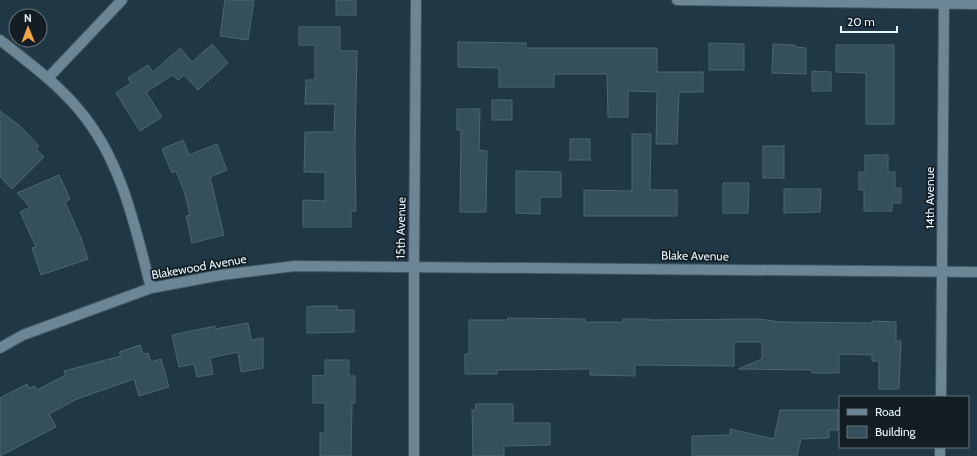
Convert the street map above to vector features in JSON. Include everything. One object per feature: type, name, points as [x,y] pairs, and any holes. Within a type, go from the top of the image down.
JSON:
[{"type":"street","points":[[48,78],[122,0]]},
{"type":"street","name":"15th Avenue","points":[[414,456],[416,0]]},
{"type":"street","points":[[677,0],[944,2],[977,4]]},
{"type":"street","name":"14th Avenue","points":[[941,396],[944,2]]},
{"type":"street","points":[[0,40],[48,78],[80,111],[106,149],[130,207],[151,288]]},
{"type":"street","name":"Blakewood Avenue","points":[[0,348],[23,335],[151,288],[221,275],[295,266],[414,266]]},
{"type":"street","name":"Blake Avenue","points":[[414,266],[977,272]]},
{"type":"building","points":[[225,0],[254,0],[248,40],[220,36]]},
{"type":"building","points":[[336,0],[356,0],[356,15],[336,15]]},
{"type":"building","points":[[299,27],[340,27],[340,51],[357,51],[355,148],[356,211],[351,211],[351,227],[303,227],[303,200],[325,201],[325,172],[304,172],[305,132],[334,132],[335,104],[305,104],[306,80],[315,80],[315,45],[299,45]]},
{"type":"building","points":[[458,42],[526,43],[526,48],[657,48],[657,72],[703,72],[703,92],[679,92],[677,144],[656,144],[657,92],[628,91],[628,117],[608,117],[607,74],[554,74],[554,87],[499,87],[499,68],[458,67]]},
{"type":"building","points":[[709,43],[744,44],[744,70],[709,70]]},
{"type":"building","points":[[212,44],[228,63],[198,90],[184,75],[178,80],[173,75],[146,92],[162,117],[140,131],[116,93],[131,83],[128,78],[148,65],[153,72],[180,48],[192,62]]},
{"type":"building","points":[[773,44],[795,45],[795,47],[806,48],[806,74],[772,73]]},
{"type":"building","points":[[836,45],[894,45],[894,124],[866,124],[866,73],[836,72]]},
{"type":"building","points":[[812,71],[831,72],[831,91],[812,91]]},
{"type":"building","points":[[492,100],[512,100],[512,120],[492,120]]},
{"type":"building","points":[[457,109],[480,109],[479,150],[487,151],[486,212],[460,212],[461,130],[457,130]]},
{"type":"building","points":[[0,111],[20,126],[39,146],[36,149],[44,157],[12,189],[0,177]]},
{"type":"building","points":[[632,134],[651,134],[650,190],[677,190],[677,216],[584,216],[584,190],[632,191]]},
{"type":"building","points":[[570,139],[590,139],[590,160],[570,160]]},
{"type":"building","points":[[183,140],[189,155],[217,144],[227,170],[210,177],[224,235],[192,243],[186,216],[190,215],[185,194],[176,171],[172,173],[162,149]]},
{"type":"building","points":[[763,146],[784,146],[784,178],[763,178]]},
{"type":"building","points":[[865,155],[888,155],[888,172],[895,172],[895,188],[901,188],[901,203],[892,203],[892,211],[864,211],[864,190],[859,190],[859,172],[865,172]]},
{"type":"building","points":[[516,171],[561,172],[561,197],[540,197],[540,214],[516,213]]},
{"type":"building","points":[[59,175],[70,199],[65,202],[81,238],[88,259],[41,275],[32,248],[36,247],[20,212],[30,207],[17,193]]},
{"type":"building","points":[[723,183],[749,183],[748,213],[723,213]]},
{"type":"building","points":[[784,189],[821,189],[820,212],[784,213]]},
{"type":"building","points":[[337,306],[337,310],[354,310],[354,332],[307,333],[307,307]]},
{"type":"building","points":[[508,318],[585,319],[585,322],[623,322],[623,319],[759,319],[780,322],[896,322],[896,341],[901,341],[899,389],[879,389],[879,361],[872,361],[872,355],[839,354],[839,373],[812,373],[812,370],[738,369],[762,359],[762,342],[734,342],[734,366],[635,365],[635,376],[590,375],[590,369],[497,370],[497,374],[465,374],[465,354],[469,354],[469,320],[508,320]]},
{"type":"building","points":[[248,323],[251,340],[263,338],[263,368],[241,372],[238,352],[210,358],[213,374],[197,377],[194,364],[179,367],[172,335],[215,326],[215,329]]},
{"type":"building","points":[[140,345],[143,354],[148,353],[151,362],[161,359],[169,387],[139,396],[134,379],[77,399],[49,414],[56,427],[0,456],[0,398],[27,384],[29,388],[35,386],[37,390],[66,375],[64,371],[121,356],[119,352]]},
{"type":"building","points":[[325,360],[349,360],[349,376],[355,376],[355,403],[352,403],[351,456],[320,456],[320,433],[325,433],[325,403],[313,403],[313,375],[325,376]]},
{"type":"building","points":[[476,404],[513,404],[513,423],[550,423],[550,445],[504,446],[504,456],[473,456],[472,410],[475,410]]},
{"type":"building","points":[[780,410],[838,410],[838,430],[829,430],[829,438],[801,439],[797,456],[692,456],[692,436],[730,435],[730,429],[774,439]]}]
